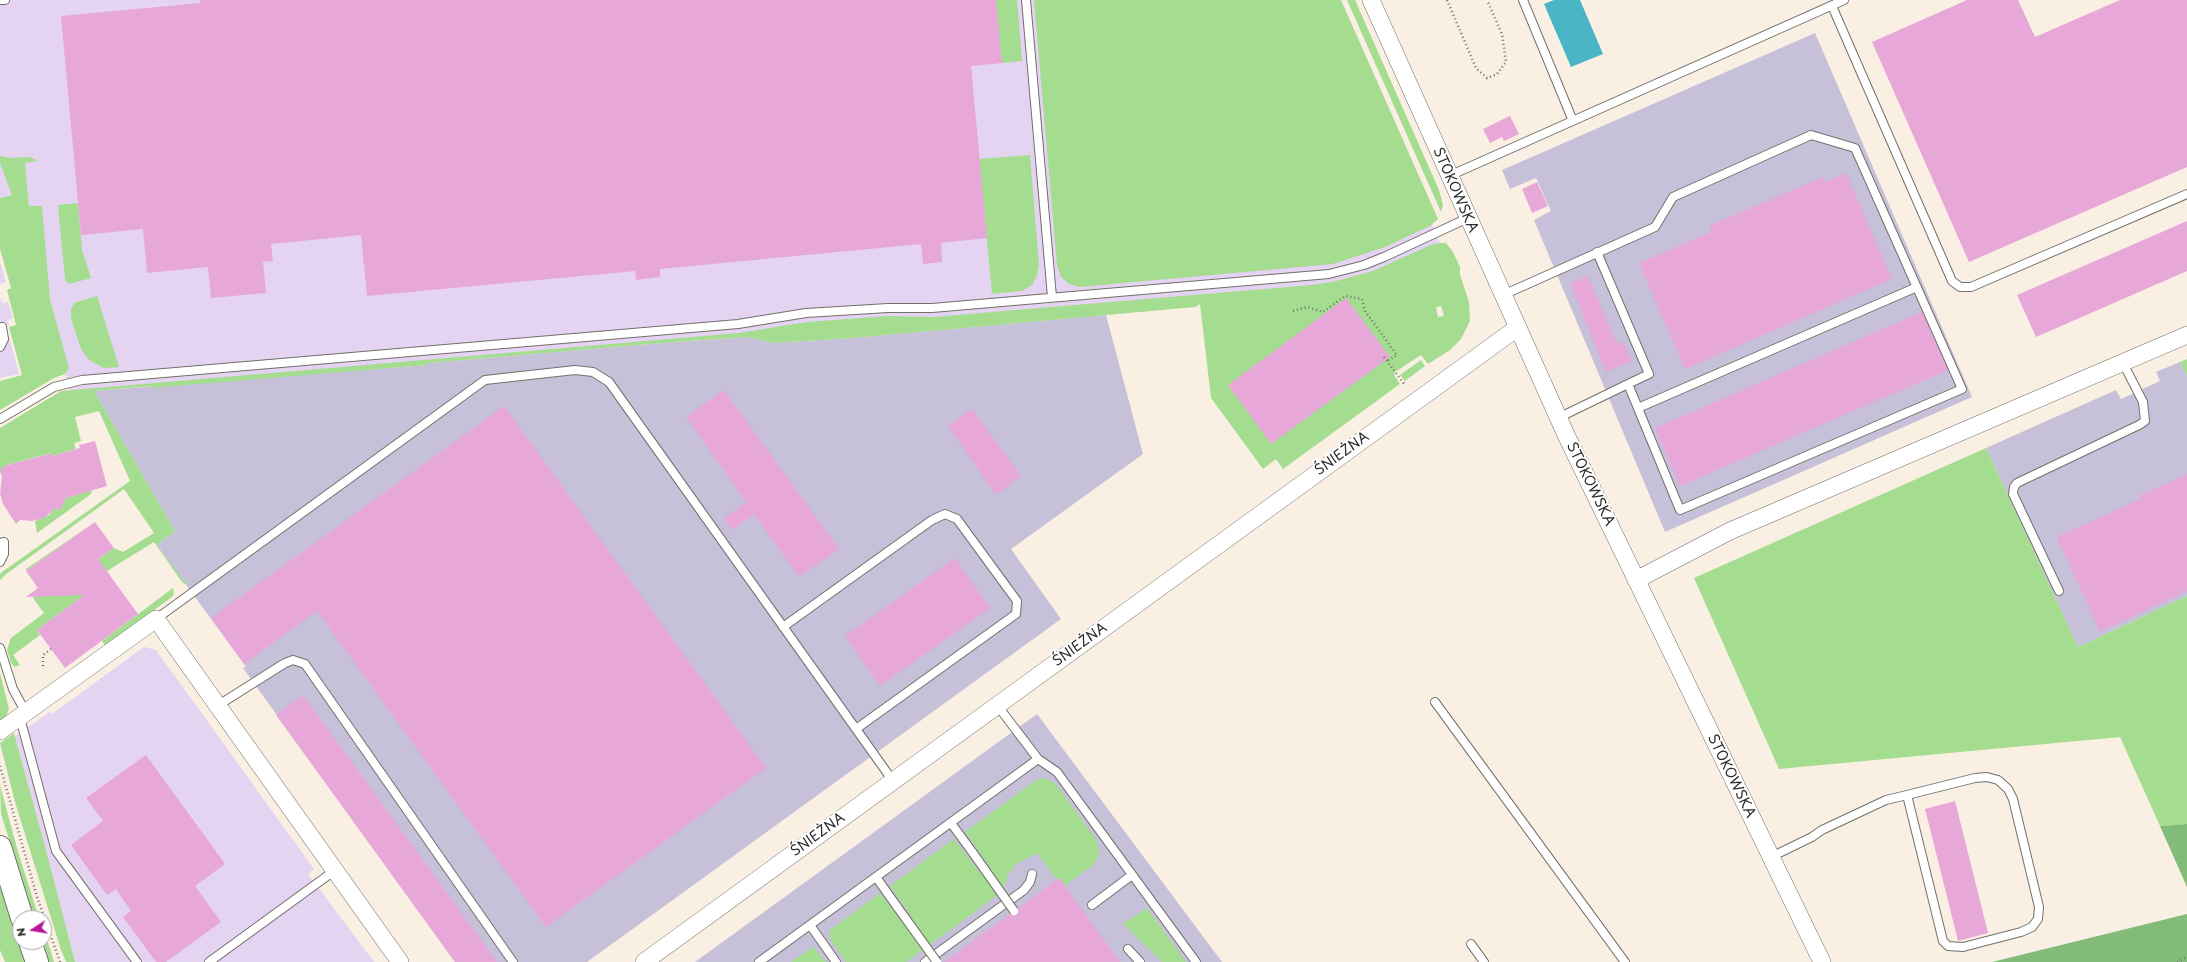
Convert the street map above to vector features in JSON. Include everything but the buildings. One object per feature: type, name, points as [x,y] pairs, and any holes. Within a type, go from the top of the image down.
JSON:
[{"type":"main road","points":[[0,847],[20,910]]},
{"type":"main road","points":[[33,950],[37,962]]},
{"type":"street","name":"STOKOWSKA","points":[[1371,0],[1558,418],[1822,962]]},
{"type":"street","name":"ŚNIEŻNA","points":[[644,962],[1517,328]]},
{"type":"street","points":[[1636,580],[1730,532],[2187,335]]},
{"type":"street","points":[[0,732],[156,619],[400,962]]},
{"type":"lane","points":[[0,0],[5,0]]},
{"type":"lane","points":[[1026,0],[1052,297]]},
{"type":"lane","points":[[1523,0],[1572,121]]},
{"type":"lane","points":[[1449,176],[1844,0]]},
{"type":"lane","points":[[1832,6],[1952,281],[1960,287],[1971,287],[2187,194]]},
{"type":"lane","points":[[1503,295],[1655,227],[1673,197],[1811,135],[1855,148],[1962,389],[1680,510],[1628,384]]},
{"type":"lane","points":[[0,419],[54,387],[82,380],[738,324],[806,313],[888,308],[932,308],[1329,274],[1364,265],[1384,257],[1468,218]]},
{"type":"lane","points":[[1558,418],[1649,374],[1597,252]]},
{"type":"lane","points":[[1638,408],[1917,287]]},
{"type":"lane","points":[[0,347],[4,339],[2,327]]},
{"type":"lane","points":[[2059,591],[2013,494],[2014,487],[2017,483],[2140,425],[2145,421],[2143,402],[2122,363]]},
{"type":"lane","points":[[156,619],[485,380],[575,370],[593,372],[609,382],[893,781]]},
{"type":"lane","points":[[783,627],[932,520],[945,514],[957,518],[1017,601],[1016,614],[856,729]]},
{"type":"lane","points":[[0,543],[4,542],[4,554],[0,562]]},
{"type":"lane","points":[[0,648],[12,688],[23,716],[56,851],[137,962]]},
{"type":"lane","points":[[217,706],[285,663],[293,660],[305,664],[513,962]]},
{"type":"lane","points":[[1435,702],[1625,962]]},
{"type":"lane","points":[[997,705],[1038,759],[1057,772],[1196,962]]},
{"type":"lane","points":[[759,962],[1038,759]]},
{"type":"lane","points":[[1771,857],[1873,805],[1907,795],[1976,778],[1998,780],[2008,788],[2013,799],[2039,907],[2038,919],[2032,927],[2021,932],[1964,947],[1948,946],[1943,941],[1907,795]]},
{"type":"lane","points":[[950,823],[1014,911]]},
{"type":"lane","points":[[209,962],[334,871]]},
{"type":"lane","points":[[925,962],[1024,890],[1030,882],[1032,874]]},
{"type":"lane","points":[[1092,905],[1132,875]]},
{"type":"lane","points":[[876,877],[937,962]]},
{"type":"lane","points":[[810,925],[836,962]]},
{"type":"lane","points":[[1471,944],[1484,962]]},
{"type":"lane","points":[[1128,949],[1140,962]]},
{"type":"path","points":[[1447,0],[1476,68],[1487,78],[1497,74],[1506,62],[1502,34],[1487,0]]},
{"type":"path","points":[[1294,311],[1307,307],[1323,312],[1345,296],[1362,298],[1365,311],[1397,355],[1387,361]]},
{"type":"path","points":[[1384,357],[1405,385]]},
{"type":"path","points":[[43,666],[43,655],[51,649]]},
{"type":"path","points":[[0,766],[35,890],[60,962]]},
{"type":"path","points":[[2177,962],[2187,957]]},
{"type":"shaded area","points":[[0,0],[1332,0],[1444,252],[1358,284],[71,393],[11,195],[0,198]]},
{"type":"shaded area","points":[[1815,33],[1972,397],[1665,532],[1534,220],[1551,211],[1536,178],[1510,189],[1502,170]]},
{"type":"shaded area","points":[[0,262],[6,282],[0,284]]},
{"type":"shaded area","points":[[0,298],[3,303],[8,302],[13,318],[7,320],[9,325],[6,326],[19,374],[0,378]]},
{"type":"shaded area","points":[[1106,315],[1143,454],[1011,549],[1061,619],[587,962],[455,962],[243,668],[246,666],[157,545],[175,531],[94,391],[428,365],[428,363],[675,342],[749,337],[774,343],[853,338]]},
{"type":"shaded area","points":[[2180,362],[2187,376],[2187,596],[2078,647],[1986,448],[2116,390],[2121,399],[2160,381],[2156,372]]},
{"type":"shaded area","points":[[144,647],[156,650],[314,869],[308,874],[374,962],[75,962],[15,736],[50,712],[52,714]]},
{"type":"shaded area","points":[[1037,714],[1222,962],[695,962]]},
{"type":"green space","points":[[995,0],[1017,0],[1022,61],[1002,63]]},
{"type":"green space","points":[[1034,0],[1341,0],[1438,219],[1430,226],[1385,247],[1333,264],[1080,287],[1069,284],[1061,277],[1057,265]]},
{"type":"green space","points":[[1347,0],[1355,0],[1439,190],[1443,205],[1441,212]]},
{"type":"green space","points":[[1030,155],[1039,265],[1037,276],[1032,285],[1022,291],[992,294],[979,159]]},
{"type":"green space","points":[[0,156],[10,158],[30,157],[38,161],[25,163],[29,206],[42,206],[50,300],[69,368],[65,374],[54,378],[0,410],[0,381],[22,375],[9,327],[16,325],[7,290],[11,288],[0,249],[0,198],[12,195],[0,163]]},
{"type":"green space","points":[[78,203],[82,250],[91,278],[69,284],[65,280],[58,205]]},
{"type":"green space","points":[[1446,243],[1453,252],[1460,267],[1460,275],[1469,302],[1470,321],[1461,339],[1450,350],[1428,364],[1421,355],[1395,372],[1394,375],[1400,384],[1283,469],[1276,459],[1263,469],[1211,398],[1200,304],[1195,307],[853,338],[774,343],[749,337],[674,342],[428,363],[428,365],[151,388],[151,386],[94,391],[175,531],[157,545],[188,586],[182,582],[154,542],[107,571],[110,576],[37,630],[40,635],[13,655],[20,665],[15,667],[11,663],[7,650],[11,638],[44,613],[33,598],[38,594],[46,596],[114,548],[123,552],[154,533],[124,489],[0,580],[0,574],[2,572],[130,481],[99,411],[75,417],[81,441],[74,443],[76,449],[52,456],[51,453],[7,465],[11,478],[0,472],[0,428],[61,391],[739,333],[807,322],[888,316],[933,317],[1312,285],[1336,281],[1373,271],[1433,244]],"holes":[[[1441,306],[1444,316],[1438,317],[1436,307]]]},
{"type":"green space","points":[[97,296],[119,367],[104,368],[89,360],[81,349],[71,319],[71,309],[74,303]]},
{"type":"green space","points":[[2187,359],[2187,376],[2180,362]]},
{"type":"green space","points":[[1421,360],[1425,366],[1405,381],[1400,375]]},
{"type":"green space","points":[[1986,448],[2078,647],[2187,596],[2187,824],[2160,826],[2120,737],[1779,769],[1694,578]]},
{"type":"green space","points":[[92,490],[91,494],[37,533],[35,521],[49,515],[55,508],[60,510],[50,503]]},
{"type":"green space","points":[[95,522],[26,571],[26,569]]},
{"type":"green space","points":[[173,588],[174,594],[172,597],[105,646],[102,641]]},
{"type":"green space","points":[[0,673],[9,709],[5,719],[0,723]]},
{"type":"green space","points":[[14,733],[75,962],[66,962],[61,950],[52,921],[52,910],[49,910],[15,802],[0,743]]},
{"type":"green space","points":[[1045,778],[1055,783],[1096,839],[1099,850],[1097,860],[1093,865],[1065,885],[1059,878],[1057,880],[1037,853],[1016,864],[1008,875],[1006,884],[994,898],[906,962],[846,962],[830,939],[829,931],[880,893],[907,929],[915,922],[890,886],[954,839],[981,874],[990,867],[965,832],[1032,783],[1039,779]]},
{"type":"green space","points":[[0,785],[18,852],[36,910],[31,910],[1,814]]},
{"type":"green space","points":[[2187,824],[2187,887],[2160,826]]},
{"type":"green space","points":[[0,883],[12,919],[12,950],[22,950],[26,962],[5,962],[0,950]]},
{"type":"green space","points":[[1147,908],[1186,962],[1162,962],[1123,924]]},
{"type":"green space","points":[[2187,914],[2187,962],[1992,962]]},
{"type":"green space","points":[[813,947],[826,962],[791,962]]},
{"type":"green space","points":[[44,950],[50,950],[54,962],[49,962]]},
{"type":"water","points":[[1554,0],[1580,0],[1603,54],[1571,67],[1544,4]]}]
